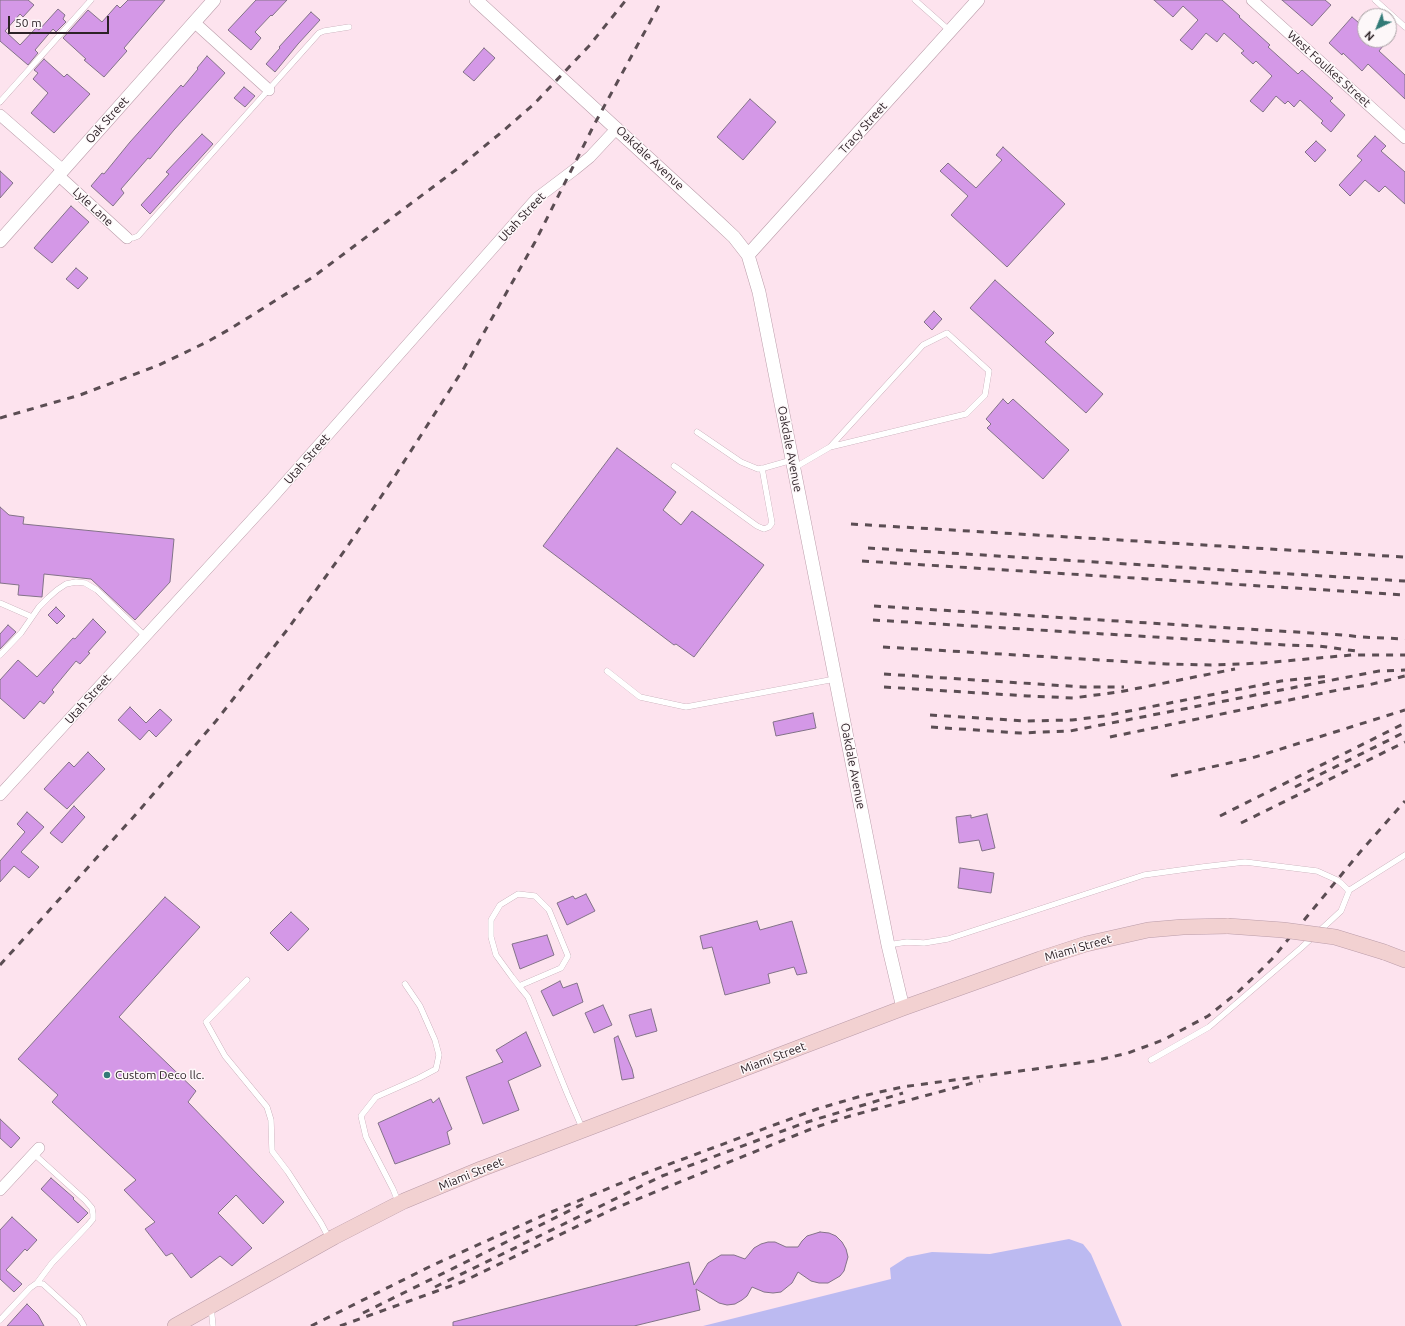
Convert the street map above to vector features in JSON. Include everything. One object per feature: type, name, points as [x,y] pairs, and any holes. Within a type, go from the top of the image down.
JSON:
[{"type":"main road","name":"Miami Street","points":[[175,1326],[330,1240],[399,1204],[481,1169],[903,1008],[1086,944],[1148,930],[1183,927],[1228,926],[1284,930],[1334,937],[1405,960]]},
{"type":"street","name":"Oak Street","points":[[0,240],[214,0]]},
{"type":"street","name":"Oakdale Avenue","points":[[476,0],[734,237],[748,255],[759,292],[888,945],[903,1008]]},
{"type":"street","name":"Tracy Street","points":[[748,255],[978,0]]},
{"type":"street","name":"West Foulkes Street","points":[[1252,0],[1405,138]]},
{"type":"street","points":[[194,22],[269,90]]},
{"type":"street","name":"Lyle Lane","points":[[0,115],[127,238]]},
{"type":"street","name":"Utah Street","points":[[0,795],[272,499],[537,198],[590,157],[617,128]]},
{"type":"street","points":[[0,1190],[36,1151]]},
{"type":"lane","points":[[0,102],[91,0]]},
{"type":"lane","points":[[915,0],[950,32]]},
{"type":"lane","points":[[1375,0],[1405,27]]},
{"type":"lane","points":[[127,238],[138,236],[319,33],[349,27]]},
{"type":"lane","points":[[697,432],[741,462],[758,469],[793,464],[830,446],[966,414],[985,395],[989,371],[947,333],[923,345],[830,446]]},
{"type":"lane","points":[[674,466],[757,526],[764,529],[769,527],[772,523],[762,468]]},
{"type":"lane","points":[[0,656],[21,633],[39,607],[57,590],[66,584],[76,582],[86,583],[97,590],[146,636]]},
{"type":"lane","points":[[0,603],[32,617]]},
{"type":"lane","points":[[607,671],[640,697],[686,707],[836,679]]},
{"type":"lane","points":[[1151,1060],[1209,1027],[1267,978],[1341,911],[1348,891],[1405,855]]},
{"type":"lane","points":[[888,945],[908,942],[924,943],[948,939],[1144,875],[1202,866],[1245,862],[1317,871],[1337,880],[1348,891]]},
{"type":"lane","points":[[519,986],[561,968],[568,956],[549,910],[535,896],[518,894],[500,905],[491,920],[491,937],[496,955],[519,986],[528,997],[566,1093],[583,1130]]},
{"type":"lane","points":[[247,980],[206,1022],[225,1056],[267,1107],[271,1120],[272,1151],[322,1223],[330,1240]]},
{"type":"lane","points":[[399,1204],[393,1189],[366,1137],[361,1116],[376,1097],[436,1069],[440,1055],[435,1040],[420,1006],[405,984]]},
{"type":"lane","points":[[0,1320],[30,1288],[37,1283],[52,1263],[93,1219],[92,1208],[36,1151]]},
{"type":"lane","points":[[37,1283],[43,1284],[64,1303],[79,1317],[84,1326]]},
{"type":"lane","points":[[211,1306],[213,1326]]},
{"type":"water","points":[[1069,1239],[1083,1244],[1091,1254],[1122,1326],[703,1326],[891,1279],[890,1268],[907,1257],[932,1252],[990,1254]]},
{"type":"building","points":[[0,0],[28,0],[34,5],[23,17],[20,14],[5,31],[20,45],[36,28],[39,30],[58,9],[65,15],[63,19],[66,22],[56,32],[53,29],[35,50],[38,53],[28,65],[0,41]]},
{"type":"building","points":[[128,0],[165,0],[124,48],[127,51],[104,77],[84,60],[86,59],[63,38],[88,10],[102,22],[117,5],[120,8]]},
{"type":"building","points":[[256,0],[287,0],[255,32],[261,38],[251,50],[228,30]]},
{"type":"building","points":[[1154,0],[1222,0],[1270,45],[1268,47],[1298,74],[1302,70],[1333,98],[1330,101],[1345,115],[1331,132],[1321,123],[1323,121],[1300,100],[1294,107],[1288,101],[1285,104],[1276,96],[1263,112],[1250,101],[1272,76],[1256,61],[1253,64],[1241,53],[1244,51],[1224,33],[1217,42],[1206,33],[1192,50],[1180,40],[1198,20],[1183,6],[1173,17]]},
{"type":"building","points":[[1282,0],[1325,0],[1331,5],[1312,26]]},
{"type":"building","points":[[311,12],[320,20],[275,72],[266,64],[280,48],[279,47]]},
{"type":"building","points":[[1352,17],[1357,21],[1357,48],[1381,48],[1379,51],[1405,75],[1405,99],[1368,64],[1362,71],[1343,53],[1342,55],[1329,43]]},
{"type":"building","points":[[484,48],[495,58],[474,81],[463,72]]},
{"type":"building","points":[[207,56],[225,73],[150,159],[148,158],[121,189],[124,193],[113,206],[91,186],[102,173],[104,174],[130,142],[181,85],[183,87]]},
{"type":"building","points":[[44,59],[64,77],[67,74],[90,94],[54,133],[31,113],[48,93],[33,79],[38,73],[34,70]]},
{"type":"building","points":[[244,87],[255,96],[245,107],[234,98]]},
{"type":"building","points":[[750,99],[776,122],[743,160],[717,137]]},
{"type":"building","points":[[202,134],[213,144],[150,214],[141,205],[169,174],[166,172]]},
{"type":"building","points":[[1375,136],[1386,146],[1381,151],[1405,172],[1405,204],[1385,186],[1379,192],[1365,180],[1350,196],[1339,185],[1362,160],[1357,156]]},
{"type":"building","points":[[1316,141],[1326,150],[1315,162],[1305,152]]},
{"type":"building","points":[[1003,147],[1065,204],[1007,267],[951,215],[968,196],[940,171],[948,163],[976,188],[1002,160],[996,155]]},
{"type":"building","points":[[0,171],[13,183],[0,198]]},
{"type":"building","points":[[71,206],[89,222],[52,263],[34,248]]},
{"type":"building","points":[[76,268],[88,278],[78,289],[66,279]]},
{"type":"building","points":[[995,280],[1054,333],[1045,342],[1103,394],[1086,413],[970,308]]},
{"type":"building","points":[[934,311],[942,319],[932,330],[924,322]]},
{"type":"building","points":[[1003,399],[1008,404],[1013,399],[1069,450],[1043,479],[987,428],[991,424],[986,419]]},
{"type":"building","points":[[617,448],[676,492],[663,510],[681,525],[692,511],[764,565],[694,657],[676,644],[674,645],[543,546]]},
{"type":"building","points":[[0,507],[9,515],[24,517],[23,524],[174,539],[170,582],[135,620],[91,579],[44,574],[42,597],[18,595],[19,585],[0,583]]},
{"type":"building","points":[[56,607],[65,616],[57,624],[48,615]]},
{"type":"building","points":[[93,619],[106,632],[88,652],[90,653],[80,664],[76,661],[52,690],[54,692],[44,704],[40,701],[24,719],[0,698],[0,680],[18,660],[37,677]]},
{"type":"building","points":[[8,625],[16,632],[0,649],[0,634]]},
{"type":"building","points":[[130,707],[146,723],[160,709],[172,720],[156,737],[149,730],[140,740],[118,720]]},
{"type":"building","points":[[813,713],[816,728],[776,736],[773,722]]},
{"type":"building","points":[[88,752],[105,769],[67,809],[44,789],[69,762],[74,767]]},
{"type":"building","points":[[74,806],[85,817],[62,843],[50,833]]},
{"type":"building","points":[[27,812],[44,827],[21,852],[39,867],[29,878],[14,866],[0,882],[0,861],[25,832],[17,824]]},
{"type":"building","points":[[987,814],[995,848],[982,851],[979,840],[959,843],[956,817],[971,815],[971,818]]},
{"type":"building","points":[[960,868],[994,873],[991,893],[958,888]]},
{"type":"building","points":[[586,894],[595,911],[567,925],[557,903],[573,896],[575,899]]},
{"type":"building","name":"Custom Deco llc.","points":[[165,897],[200,927],[119,1017],[196,1091],[188,1102],[284,1202],[263,1224],[236,1195],[218,1213],[252,1248],[232,1266],[220,1256],[191,1278],[172,1253],[166,1256],[145,1229],[155,1222],[124,1190],[136,1180],[52,1102],[58,1095],[18,1059]]},
{"type":"building","points":[[291,912],[309,929],[288,951],[270,933]]},
{"type":"building","points":[[757,921],[760,930],[792,921],[807,973],[797,975],[794,967],[768,974],[770,983],[725,995],[712,947],[703,949],[700,936]]},
{"type":"building","points":[[547,935],[554,955],[520,969],[512,944]]},
{"type":"building","points":[[560,981],[563,988],[577,983],[583,1002],[553,1016],[541,991]]},
{"type":"building","points":[[603,1005],[612,1025],[594,1033],[585,1013]]},
{"type":"building","points":[[651,1009],[657,1031],[636,1037],[629,1015]]},
{"type":"building","points":[[526,1032],[541,1066],[508,1081],[519,1110],[483,1124],[466,1077],[503,1062],[496,1050]]},
{"type":"building","points":[[618,1036],[632,1069],[634,1078],[622,1080],[614,1038]]},
{"type":"building","points":[[439,1098],[452,1129],[447,1132],[450,1144],[395,1164],[378,1123],[431,1099],[433,1103]]},
{"type":"building","points":[[0,1119],[20,1138],[11,1148],[0,1138]]},
{"type":"building","points":[[51,1178],[74,1198],[73,1199],[88,1213],[78,1223],[41,1189]]},
{"type":"building","points":[[12,1217],[37,1240],[27,1251],[25,1249],[6,1270],[22,1284],[14,1292],[0,1279],[0,1230]]},
{"type":"building","points":[[820,1232],[829,1233],[836,1236],[846,1249],[848,1257],[844,1271],[840,1276],[828,1283],[811,1281],[798,1272],[792,1283],[781,1292],[764,1292],[752,1287],[747,1296],[742,1300],[735,1304],[727,1305],[719,1303],[696,1289],[700,1310],[634,1326],[453,1326],[453,1322],[689,1262],[694,1285],[708,1263],[721,1255],[734,1255],[745,1259],[754,1248],[768,1242],[775,1242],[786,1247],[798,1247],[807,1236]]},
{"type":"building","points":[[27,1304],[38,1315],[44,1326],[7,1326]]},
{"type":"railway","points":[[0,418],[80,395],[159,365],[230,329],[313,277],[457,169],[534,104],[589,46],[626,0]]},
{"type":"railway","points":[[0,965],[137,813],[216,721],[287,630],[345,550],[391,482],[464,368],[535,242],[594,125],[662,0]]},
{"type":"railway","points":[[851,524],[1405,557]]},
{"type":"railway","points":[[868,548],[1405,581]]},
{"type":"railway","points":[[862,561],[1405,595]]},
{"type":"railway","points":[[874,606],[1405,639]]},
{"type":"railway","points":[[873,620],[1319,646],[1356,651]]},
{"type":"railway","points":[[883,647],[1167,664],[1211,665],[1263,663],[1352,655],[1405,655]]},
{"type":"railway","points":[[884,687],[1073,698],[1119,692],[1235,669]]},
{"type":"railway","points":[[931,727],[1020,733],[1070,731],[1379,671],[1405,670]]},
{"type":"railway","points":[[884,674],[1083,687],[1124,687]]},
{"type":"railway","points":[[930,715],[1026,721],[1072,720],[1104,716],[1281,681],[1330,676]]},
{"type":"railway","points":[[1110,737],[1368,685],[1405,676]]},
{"type":"railway","points":[[1171,776],[1252,758],[1405,710]]},
{"type":"railway","points":[[1220,816],[1405,723]]},
{"type":"railway","points":[[1295,787],[1405,732]]},
{"type":"railway","points":[[1241,823],[1405,742]]},
{"type":"railway","points":[[311,1326],[433,1265],[544,1215],[643,1174],[817,1109],[858,1097],[902,1087],[1094,1061],[1128,1053],[1163,1040],[1208,1016],[1237,993],[1259,972],[1272,959],[1361,851],[1405,801]]},
{"type":"railway","points":[[340,1326],[462,1282],[613,1209],[816,1127],[850,1116],[980,1081]]},
{"type":"railway","points":[[435,1287],[662,1176],[804,1123],[903,1093]]},
{"type":"railway","points":[[363,1313],[583,1204]]},
{"type":"place","name":"Custom Deco llc.","points":[[107,1075]]}]
